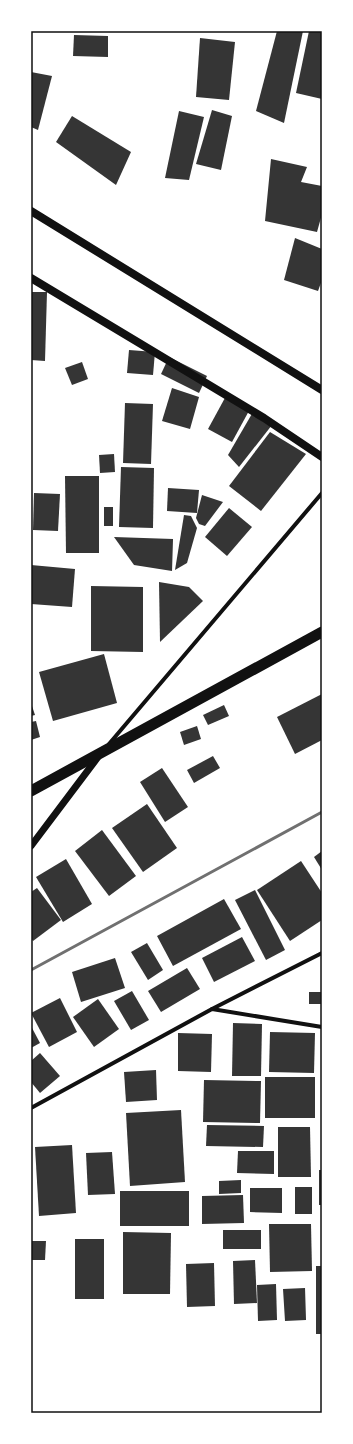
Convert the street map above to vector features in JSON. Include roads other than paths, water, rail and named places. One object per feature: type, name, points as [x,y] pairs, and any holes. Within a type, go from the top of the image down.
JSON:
[{"type":"highway","points":[[31,791],[322,632]]},
{"type":"main road","points":[[31,211],[322,390]]},
{"type":"main road","points":[[31,278],[264,418],[322,456]]},
{"type":"street","points":[[31,846],[102,752],[322,493]]},
{"type":"street","points":[[31,1108],[212,1010],[322,953]]},
{"type":"street","points":[[212,1010],[322,1027]]},
{"type":"railway","points":[[31,970],[322,812]]}]
